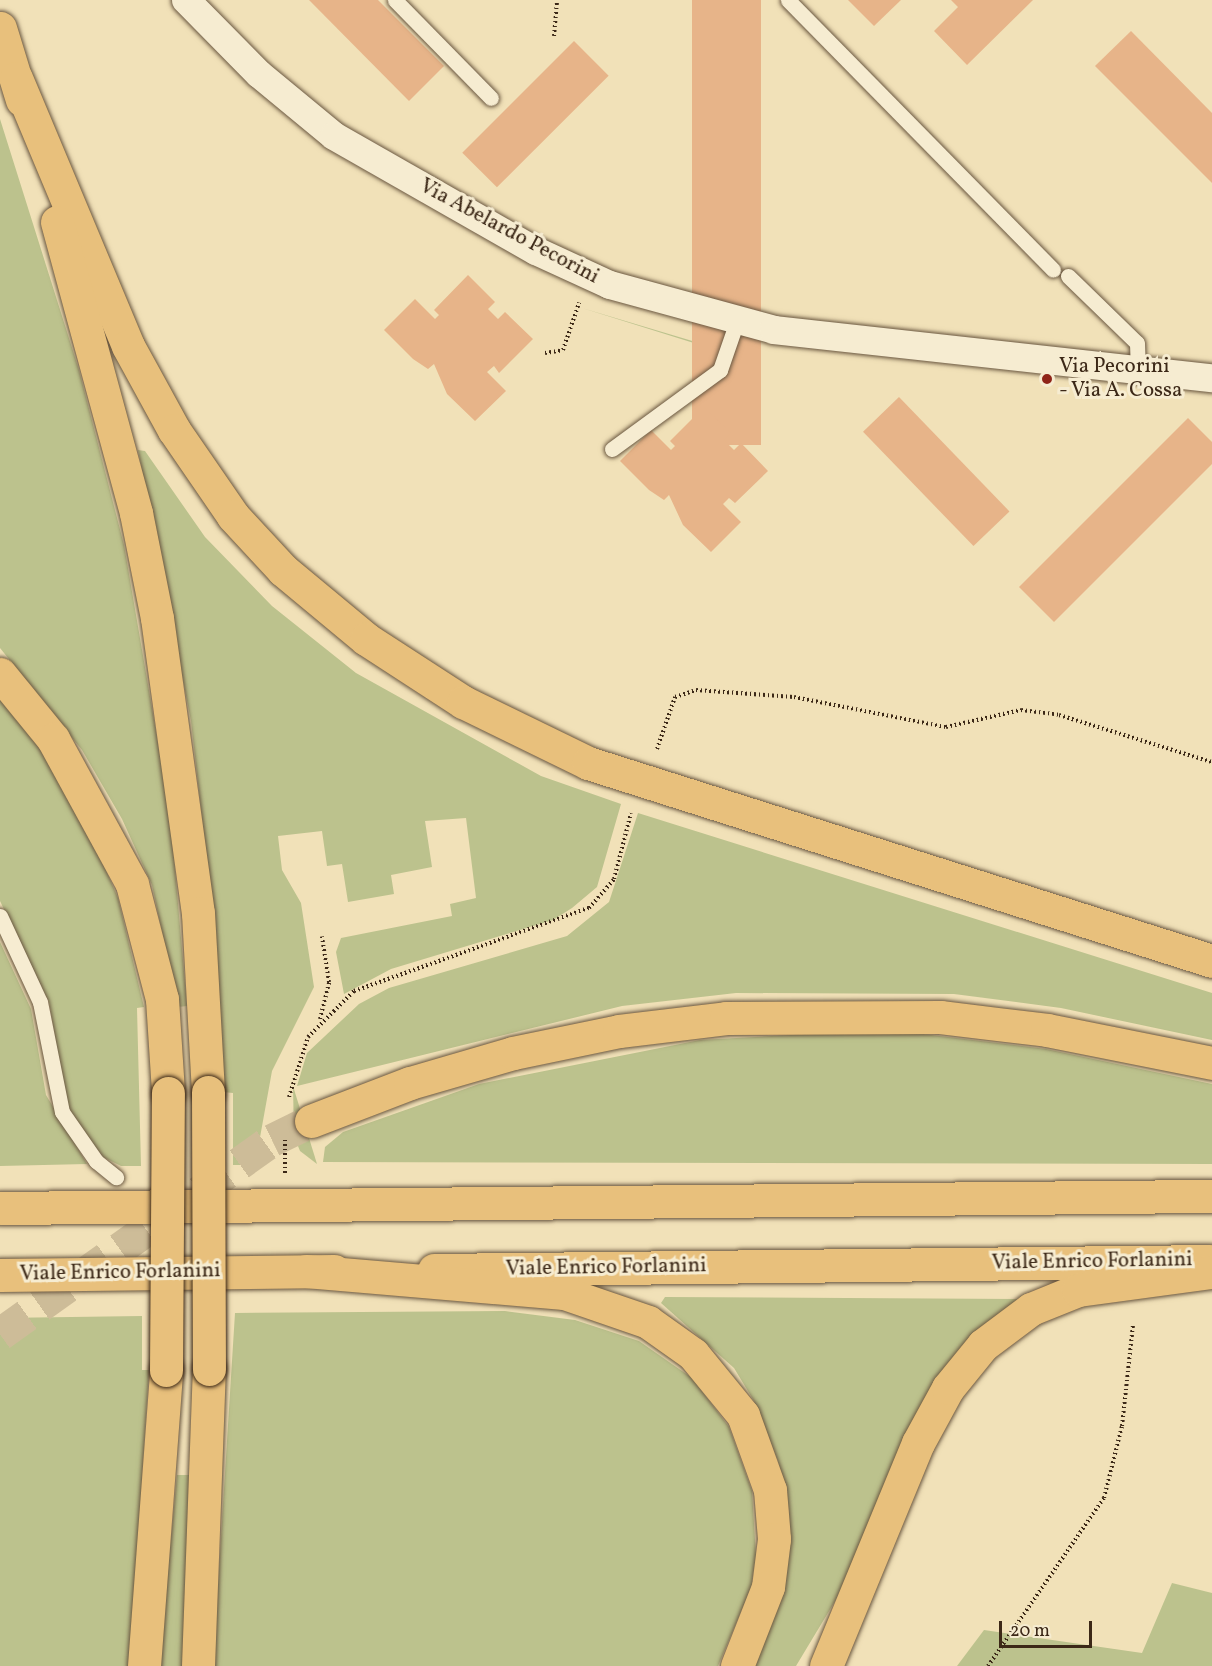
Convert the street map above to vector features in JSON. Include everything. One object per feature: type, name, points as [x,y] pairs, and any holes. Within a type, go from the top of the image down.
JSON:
[{"type":"main road","points":[[0,28],[107,398],[157,618],[198,913],[208,1092],[209,1369],[198,1666]]},
{"type":"main road","points":[[16,78],[128,346],[174,430],[233,516],[283,570],[366,639],[463,702],[588,763],[1212,961]]},
{"type":"main road","points":[[0,674],[53,738],[132,884],[162,999],[168,1093],[166,1370],[144,1666]]},
{"type":"main road","points":[[295,1118],[513,1053],[619,1031],[726,1018],[940,1017],[1058,1032],[1212,1064]]},
{"type":"main road","points":[[0,1208],[1212,1196]]},
{"type":"main road","name":"Viale Enrico Forlanini","points":[[0,1275],[1212,1261]]},
{"type":"main road","points":[[306,1271],[564,1293],[648,1322],[693,1354],[743,1415],[770,1490],[774,1539],[768,1587],[737,1666]]},
{"type":"main road","points":[[826,1666],[864,1579],[918,1443],[948,1388],[983,1345],[1031,1309],[1078,1290],[1212,1272]]},
{"type":"main road","points":[[818,1666],[864,1579]]},
{"type":"street","name":"Via Abelardo Pecorini","points":[[186,0],[259,74],[334,136],[587,275],[737,321],[808,335],[1212,378]]},
{"type":"lane","points":[[395,0],[491,98]]},
{"type":"lane","points":[[788,0],[1053,270]]},
{"type":"lane","points":[[1068,276],[1137,343],[1138,370]]},
{"type":"lane","points":[[612,449],[720,370],[737,321]]},
{"type":"lane","points":[[0,916],[40,1002],[62,1113],[96,1161],[116,1177]]},
{"type":"path","points":[[554,36],[556,0]]},
{"type":"path","points":[[545,353],[563,350],[587,275]]},
{"type":"path","points":[[657,749],[675,697],[696,690],[794,697],[946,727],[1021,710],[1059,715],[1212,762]]},
{"type":"path","points":[[320,1020],[354,991],[384,977],[589,909],[614,879],[631,813]]},
{"type":"path","points":[[285,1176],[295,1118],[294,1071],[320,1020],[329,982],[322,937]]},
{"type":"path","points":[[988,1666],[1104,1498],[1116,1460],[1133,1325]]},
{"type":"green space","points":[[0,119],[79,370],[124,545],[170,813],[187,1006],[178,1007],[152,885],[122,819],[82,750],[0,648]]},
{"type":"green space","points":[[582,308],[699,343],[708,356],[693,361],[697,344]]},
{"type":"green space","points":[[138,450],[145,451],[205,537],[272,606],[356,673],[541,776],[621,804],[597,887],[572,908],[553,920],[391,969],[344,994],[336,952],[341,938],[452,916],[450,904],[476,898],[466,818],[425,821],[432,867],[391,875],[394,894],[348,902],[342,864],[327,866],[322,831],[278,836],[282,870],[301,903],[314,987],[272,1071],[255,1165],[233,1165],[233,1093],[223,1092],[217,951],[191,721]]},
{"type":"green space","points":[[0,698],[44,754],[92,838],[118,898],[144,1007],[137,1008],[141,1166],[121,1166],[103,1157],[68,1111],[49,1002],[0,901]]},
{"type":"green space","points":[[638,813],[1212,993],[1212,1040],[1061,1008],[954,994],[736,993],[622,1006],[297,1086],[307,1053],[359,1004],[389,988],[567,936],[609,902]]},
{"type":"green space","points":[[0,942],[31,1009],[46,1095],[87,1164],[0,1166]]},
{"type":"green space","points":[[810,1034],[923,1034],[1046,1049],[1212,1084],[1212,1164],[323,1162],[325,1147],[343,1132],[479,1084],[700,1040]]},
{"type":"green space","points":[[293,1086],[317,1164],[300,1151],[294,1136]]},
{"type":"green space","points":[[665,1297],[1017,1299],[796,1666],[749,1666],[787,1555],[789,1511],[778,1461],[754,1401],[734,1368],[661,1303]]},
{"type":"green space","points":[[505,1311],[575,1320],[639,1341],[692,1378],[729,1427],[752,1491],[756,1556],[751,1588],[718,1666],[213,1666],[235,1313]]},
{"type":"green space","points":[[142,1316],[142,1370],[149,1370],[130,1666],[0,1666],[0,1318]]},
{"type":"green space","points":[[177,1475],[194,1475],[182,1666],[159,1666]]},
{"type":"green space","points":[[1172,1583],[1212,1593],[1212,1666],[957,1666],[984,1630],[1142,1653]]},
{"type":"building","points":[[309,0],[378,0],[444,66],[409,101]]},
{"type":"building","points":[[692,0],[761,0],[761,445],[692,445]]},
{"type":"building","points":[[848,0],[901,0],[874,26]]},
{"type":"building","points":[[951,0],[1033,0],[967,65],[934,31],[958,7]]},
{"type":"building","points":[[1131,31],[1212,113],[1212,183],[1095,66]]},
{"type":"building","points":[[574,41],[609,76],[497,187],[462,153]]},
{"type":"building","points":[[468,275],[495,302],[488,309],[498,319],[505,312],[533,339],[499,373],[494,366],[487,372],[506,391],[475,421],[447,394],[434,364],[428,369],[413,359],[384,330],[415,299],[435,319],[439,315],[434,310]]},
{"type":"building","points":[[899,397],[1009,511],[973,546],[863,432]]},
{"type":"building","points":[[704,407],[731,433],[724,440],[734,450],[741,443],[768,471],[735,503],[729,498],[723,504],[741,522],[711,552],[683,525],[669,495],[664,500],[649,490],[620,461],[651,430],[671,450],[675,446],[670,441]]},
{"type":"building","points":[[1188,418],[1212,442],[1212,464],[1054,622],[1019,587]]},
{"type":"tunnel","points":[[0,1334],[272,1140],[311,1121]]},
{"type":"place","name":"Via Pecorini - Via A. Cossa","points":[[1047,379]]}]
